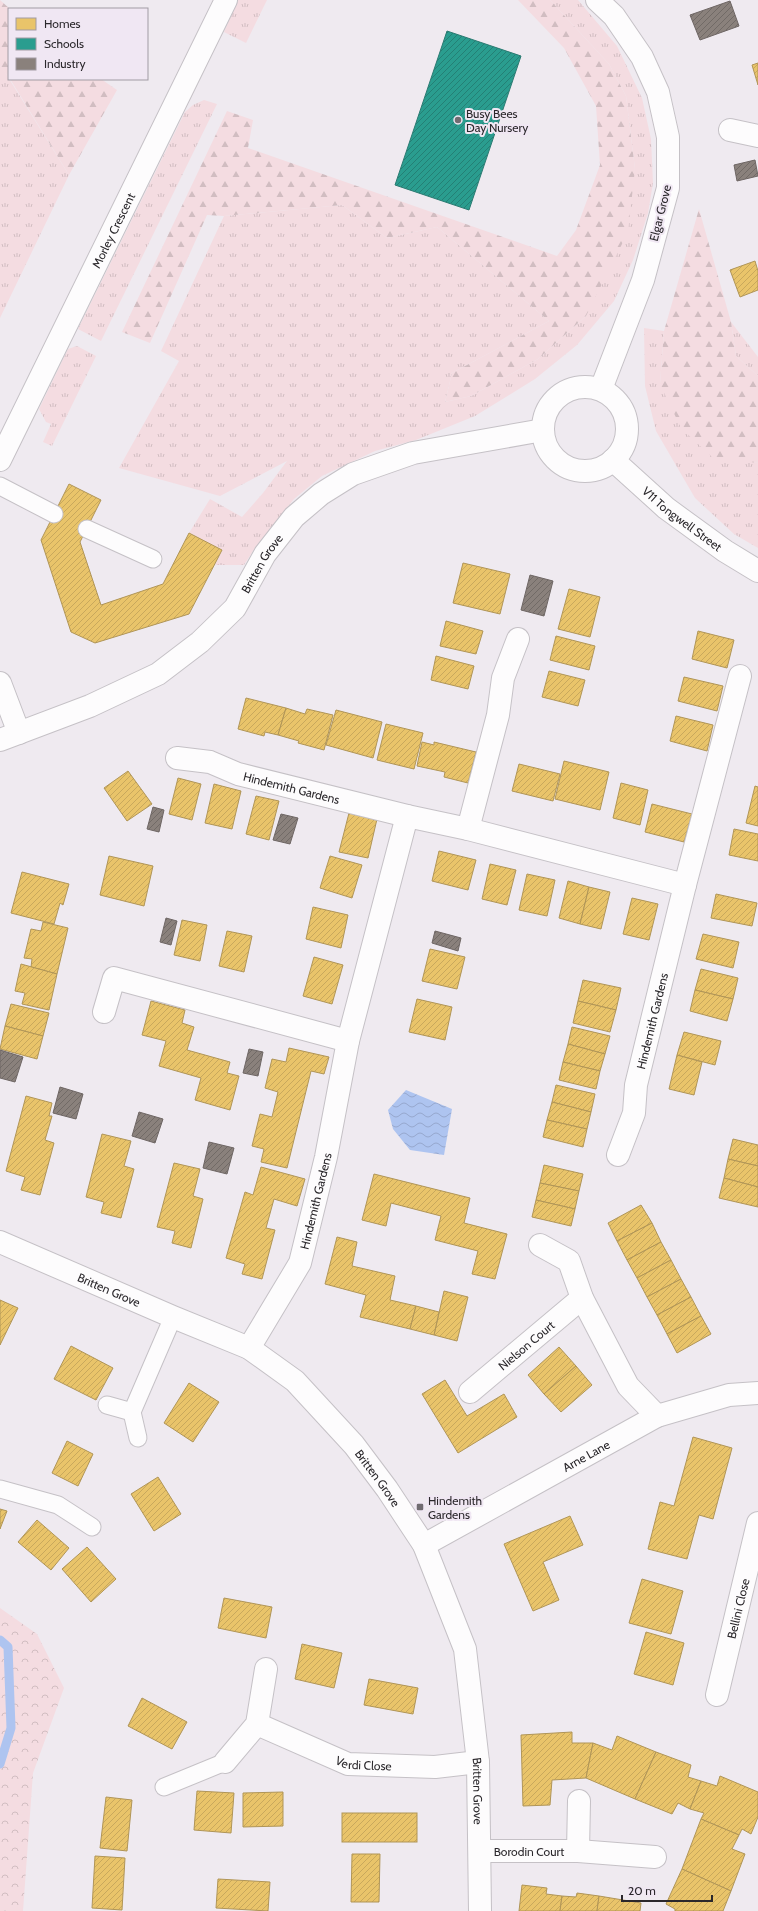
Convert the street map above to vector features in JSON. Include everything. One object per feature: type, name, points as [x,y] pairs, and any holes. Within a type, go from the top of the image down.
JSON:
[{"type":"street","name":"Morley Crescent","points":[[0,460],[226,0]]},
{"type":"street","name":"Elgar Grove","points":[[597,0],[614,16],[642,57],[658,92],[668,137],[668,188],[643,280],[601,389]]},
{"type":"street","points":[[730,130],[758,136]]},
{"type":"street","points":[[587,386],[601,389],[613,397],[622,408],[626,421],[626,435],[622,449],[613,460],[601,467],[588,471],[575,470],[562,464],[552,455],[546,444],[543,430],[544,416],[551,404],[561,394],[573,388],[587,386]]},
{"type":"street","name":"Britten Grove","points":[[10,736],[90,706],[158,674],[200,642],[235,608],[265,554],[294,517],[321,494],[353,474],[413,454],[543,430]]},
{"type":"street","name":"V11 Tongwell Street","points":[[613,460],[666,508],[724,551],[758,571]]},
{"type":"street","points":[[468,829],[498,715],[503,678],[518,639]]},
{"type":"street","name":"Hindemith Gardens","points":[[618,1155],[634,1113],[636,1085],[685,885],[740,676]]},
{"type":"street","points":[[0,683],[10,736]]},
{"type":"street","name":"Hindemith Gardens","points":[[177,758],[210,762],[238,774],[407,816],[468,829],[685,885]]},
{"type":"street","name":"Hindemith Gardens","points":[[249,1348],[300,1263],[326,1157],[348,1041],[407,816]]},
{"type":"street","points":[[104,1012],[114,978],[348,1041]]},
{"type":"street","name":"Britten Grove","points":[[0,1242],[173,1317],[249,1348],[295,1381],[354,1445],[387,1489],[424,1545],[464,1649],[478,1762],[480,1911]]},
{"type":"street","points":[[540,1245],[569,1261],[582,1298],[628,1386],[657,1416]]},
{"type":"street","name":"Nielson Court","points":[[470,1392],[582,1298]]},
{"type":"street","name":"Arne Lane","points":[[424,1545],[657,1416],[729,1395],[758,1393]]},
{"type":"street","name":"Bellini Close","points":[[717,1694],[758,1523]]},
{"type":"street","points":[[225,1762],[257,1724],[266,1669]]},
{"type":"street","name":"Verdi Close","points":[[257,1724],[348,1764],[434,1767],[478,1762]]},
{"type":"street","name":"Borodin Court","points":[[578,1801],[578,1851]]},
{"type":"street","name":"Borodin Court","points":[[480,1852],[578,1851],[655,1857]]},
{"type":"lane","points":[[0,486],[54,514]]},
{"type":"lane","points":[[87,529],[153,559]]},
{"type":"lane","points":[[138,1438],[132,1412],[173,1317]]},
{"type":"lane","points":[[107,1405],[132,1412]]},
{"type":"lane","points":[[0,1489],[58,1505],[92,1527]]},
{"type":"lane","points":[[164,1787],[225,1762]]},
{"type":"green space","points":[[0,0],[9,8],[8,77],[0,66]]},
{"type":"green space","points":[[238,0],[267,0],[246,43],[224,32]]},
{"type":"green space","points":[[518,0],[550,0],[609,64],[626,96],[635,169],[628,232],[586,316],[538,359],[471,396],[445,402],[452,373],[549,321],[437,227],[387,238],[342,205],[224,216],[207,215],[150,343],[122,332],[227,111],[253,120],[248,148],[557,256],[576,230],[600,165],[596,106],[564,48]]},
{"type":"green space","points":[[550,0],[578,0],[617,46],[642,98],[651,139],[653,183],[648,213],[633,260],[614,301],[577,345],[535,379],[475,416],[416,440],[375,451],[322,476],[294,499],[253,551],[244,565],[215,565],[222,550],[189,533],[210,499],[242,517],[263,493],[287,461],[220,496],[119,468],[179,361],[161,351],[224,216],[342,205],[387,238],[437,227],[549,321],[452,373],[445,402],[471,396],[538,359],[586,316],[635,169],[626,96],[609,64]]},
{"type":"green space","points":[[0,66],[69,175],[0,318]]},
{"type":"green space","points":[[11,80],[102,80],[117,90],[69,175]]},
{"type":"green space","points":[[204,100],[217,104],[101,341],[78,329],[185,112],[193,105]]},
{"type":"green space","points":[[699,209],[731,322],[736,356],[758,376],[758,463],[712,457],[681,428],[660,384],[664,331]]},
{"type":"green space","points":[[731,322],[758,357],[758,376],[736,356]]},
{"type":"green space","points":[[644,328],[664,331],[660,384],[745,460],[758,463],[758,548],[734,534],[695,498],[656,431],[645,386]]},
{"type":"green space","points":[[77,346],[96,356],[52,446],[43,442],[51,424],[46,422],[39,409],[68,349]]},
{"type":"green space","points":[[0,1608],[37,1634],[64,1688],[33,1773],[23,1911],[0,1911]]},
{"type":"water","points":[[406,1090],[452,1109],[444,1155],[410,1150],[393,1129],[388,1110]]},
{"type":"building: Homes","points":[[758,63],[758,85],[752,65]]},
{"type":"building: Homes","points":[[755,261],[758,271],[758,290],[740,297],[730,270]]},
{"type":"building: Homes","points":[[69,484],[101,500],[80,542],[101,605],[163,584],[189,533],[222,550],[189,614],[95,643],[71,632],[41,540]]},
{"type":"building: Homes","points":[[463,563],[510,574],[500,614],[453,603]]},
{"type":"building: Homes","points":[[569,589],[600,597],[590,637],[558,629]]},
{"type":"building: Homes","points":[[446,621],[483,631],[476,654],[440,646]]},
{"type":"building: Homes","points":[[698,631],[734,640],[727,668],[692,659]]},
{"type":"building: Homes","points":[[556,636],[595,646],[589,670],[550,660]]},
{"type":"building: Homes","points":[[436,656],[474,666],[468,689],[431,680]]},
{"type":"building: Homes","points":[[549,671],[585,680],[578,706],[542,697]]},
{"type":"building: Homes","points":[[684,677],[723,686],[717,711],[678,701]]},
{"type":"building: Homes","points":[[246,698],[286,708],[278,735],[265,732],[264,736],[238,729]]},
{"type":"building: Homes","points":[[286,708],[305,714],[307,709],[333,715],[324,750],[298,743],[299,741],[278,735]]},
{"type":"building: Homes","points":[[336,710],[382,722],[373,758],[326,745]]},
{"type":"building: Homes","points":[[676,716],[713,725],[707,751],[670,741]]},
{"type":"building: Homes","points":[[386,724],[423,733],[414,769],[377,760]]},
{"type":"building: Homes","points":[[422,742],[434,745],[434,742],[476,752],[468,783],[444,777],[445,772],[417,766]]},
{"type":"building: Homes","points":[[564,761],[609,772],[600,810],[555,799]]},
{"type":"building: Homes","points":[[519,764],[560,774],[553,801],[512,791]]},
{"type":"building: Homes","points":[[128,771],[152,804],[127,821],[104,788]]},
{"type":"building: Homes","points":[[178,778],[201,784],[192,820],[169,814]]},
{"type":"building: Homes","points":[[621,783],[648,790],[640,825],[613,818]]},
{"type":"building: Homes","points":[[214,784],[241,791],[232,829],[205,823]]},
{"type":"building: Homes","points":[[755,786],[758,787],[758,826],[746,823]]},
{"type":"building: Homes","points":[[256,796],[279,801],[269,840],[246,834]]},
{"type":"building: Homes","points":[[652,804],[692,814],[684,842],[645,832]]},
{"type":"building: Homes","points":[[349,813],[377,819],[368,858],[339,852]]},
{"type":"building: Homes","points":[[734,829],[758,834],[758,861],[729,855]]},
{"type":"building: Homes","points":[[439,851],[476,860],[468,890],[432,881]]},
{"type":"building: Homes","points":[[109,856],[153,866],[144,906],[100,895]]},
{"type":"building: Homes","points":[[330,856],[362,865],[352,898],[320,888]]},
{"type":"building: Homes","points":[[490,864],[516,870],[507,905],[482,899]]},
{"type":"building: Homes","points":[[22,872],[69,884],[63,905],[60,903],[54,924],[11,913]]},
{"type":"building: Homes","points":[[527,874],[555,880],[547,916],[519,910]]},
{"type":"building: Homes","points":[[568,881],[589,887],[580,924],[559,918]]},
{"type":"building: Homes","points":[[589,887],[610,892],[601,929],[580,924]]},
{"type":"building: Homes","points":[[716,894],[757,903],[752,926],[711,918]]},
{"type":"building: Homes","points":[[632,898],[658,904],[649,940],[623,934]]},
{"type":"building: Homes","points":[[313,907],[348,915],[341,948],[306,939]]},
{"type":"building: Homes","points":[[182,920],[207,925],[200,961],[174,955]]},
{"type":"building: Homes","points":[[43,922],[68,928],[57,974],[31,967],[32,959],[24,958],[31,929],[41,931]]},
{"type":"building: Homes","points":[[227,931],[252,936],[244,972],[219,966]]},
{"type":"building: Homes","points":[[703,934],[739,942],[733,968],[696,959]]},
{"type":"building: Homes","points":[[430,949],[465,957],[457,989],[422,981]]},
{"type":"building: Homes","points":[[314,957],[343,965],[332,1004],[303,996]]},
{"type":"building: Homes","points":[[21,964],[57,974],[49,1010],[22,1004],[25,993],[15,991]]},
{"type":"building: Homes","points":[[701,969],[738,978],[733,999],[695,990]]},
{"type":"building: Homes","points":[[583,980],[621,988],[616,1010],[578,1001]]},
{"type":"building: Homes","points":[[695,990],[733,999],[727,1021],[690,1011]]},
{"type":"building: Homes","points":[[417,999],[452,1007],[445,1040],[409,1032]]},
{"type":"building: Homes","points":[[151,1001],[185,1010],[182,1023],[194,1027],[187,1050],[230,1062],[227,1073],[239,1076],[230,1110],[195,1100],[201,1078],[159,1066],[166,1041],[142,1035]]},
{"type":"building: Homes","points":[[578,1001],[616,1010],[610,1032],[573,1023]]},
{"type":"building: Homes","points":[[11,1004],[49,1013],[43,1036],[5,1026]]},
{"type":"building: Homes","points":[[5,1026],[43,1036],[37,1059],[0,1049]]},
{"type":"building: Homes","points":[[572,1027],[610,1036],[605,1054],[568,1044]]},
{"type":"building: Homes","points":[[684,1032],[721,1041],[715,1065],[677,1055]]},
{"type":"building: Homes","points":[[568,1044],[605,1054],[600,1071],[563,1062]]},
{"type":"building: Homes","points":[[289,1048],[329,1057],[324,1074],[311,1071],[287,1168],[261,1162],[264,1149],[252,1146],[260,1114],[272,1117],[278,1092],[265,1088],[272,1059],[286,1062]]},
{"type":"building: Homes","points":[[677,1055],[702,1062],[694,1095],[669,1089]]},
{"type":"building: Homes","points":[[563,1062],[600,1071],[596,1089],[559,1080]]},
{"type":"building: Homes","points":[[556,1085],[595,1094],[591,1112],[552,1102]]},
{"type":"building: Homes","points":[[26,1096],[52,1103],[49,1116],[52,1116],[45,1140],[54,1143],[40,1195],[21,1190],[25,1177],[6,1171]]},
{"type":"building: Homes","points":[[552,1102],[591,1112],[587,1129],[547,1120]]},
{"type":"building: Homes","points":[[547,1120],[587,1129],[583,1147],[543,1137]]},
{"type":"building: Homes","points":[[102,1134],[131,1141],[124,1166],[134,1169],[121,1218],[101,1213],[104,1202],[86,1197]]},
{"type":"building: Homes","points":[[733,1139],[758,1145],[758,1166],[728,1159]]},
{"type":"building: Homes","points":[[728,1159],[758,1166],[758,1187],[724,1178]]},
{"type":"building: Homes","points":[[174,1163],[200,1169],[193,1196],[203,1199],[191,1248],[172,1243],[175,1231],[157,1227]]},
{"type":"building: Homes","points":[[544,1165],[583,1174],[579,1191],[540,1183]]},
{"type":"building: Homes","points":[[261,1167],[305,1179],[297,1206],[274,1199],[266,1228],[275,1230],[262,1279],[242,1274],[245,1264],[226,1258],[245,1192],[253,1195]]},
{"type":"building: Homes","points":[[374,1174],[470,1198],[464,1223],[507,1234],[495,1279],[472,1274],[478,1251],[435,1240],[441,1216],[391,1203],[386,1226],[362,1220]]},
{"type":"building: Homes","points":[[724,1178],[758,1187],[758,1207],[719,1198]]},
{"type":"building: Homes","points":[[540,1183],[579,1191],[575,1209],[536,1200]]},
{"type":"building: Homes","points":[[536,1200],[575,1209],[571,1226],[532,1217]]},
{"type":"building: Homes","points":[[641,1205],[652,1223],[617,1241],[608,1223]]},
{"type":"building: Homes","points":[[652,1223],[661,1242],[627,1260],[617,1241]]},
{"type":"building: Homes","points":[[337,1237],[357,1242],[352,1266],[395,1276],[390,1300],[416,1306],[410,1329],[360,1317],[366,1295],[325,1284]]},
{"type":"building: Homes","points":[[661,1242],[671,1260],[637,1278],[627,1260]]},
{"type":"building: Homes","points":[[671,1260],[681,1279],[647,1297],[637,1278]]},
{"type":"building: Homes","points":[[681,1279],[691,1297],[657,1315],[647,1297]]},
{"type":"building: Homes","points":[[444,1291],[468,1297],[457,1341],[434,1335]]},
{"type":"building: Homes","points":[[691,1297],[701,1316],[667,1334],[657,1315]]},
{"type":"building: Homes","points":[[0,1300],[18,1308],[0,1345]]},
{"type":"building: Homes","points":[[416,1306],[439,1312],[434,1335],[410,1329]]},
{"type":"building: Homes","points":[[701,1316],[711,1334],[677,1353],[667,1334]]},
{"type":"building: Homes","points":[[71,1346],[113,1368],[96,1400],[54,1379]]},
{"type":"building: Homes","points":[[559,1347],[576,1366],[544,1394],[528,1375]]},
{"type":"building: Homes","points":[[576,1366],[592,1385],[561,1412],[544,1394]]},
{"type":"building: Homes","points":[[445,1380],[467,1416],[504,1394],[517,1417],[458,1453],[422,1394]]},
{"type":"building: Homes","points":[[189,1383],[219,1402],[193,1442],[164,1423]]},
{"type":"building: Homes","points":[[693,1437],[732,1448],[713,1519],[699,1515],[687,1559],[648,1549],[660,1502],[674,1506]]},
{"type":"building: Homes","points":[[67,1441],[93,1454],[78,1486],[52,1473]]},
{"type":"building: Homes","points":[[158,1477],[181,1514],[154,1531],[131,1494]]},
{"type":"building: Homes","points":[[0,1509],[7,1511],[0,1529]]},
{"type":"building: Homes","points":[[570,1516],[583,1545],[543,1562],[559,1600],[533,1611],[504,1544]]},
{"type":"building: Homes","points":[[37,1520],[69,1548],[51,1570],[18,1542]]},
{"type":"building: Homes","points":[[87,1547],[116,1579],[91,1602],[62,1569]]},
{"type":"building: Homes","points":[[642,1579],[683,1591],[671,1634],[629,1623]]},
{"type":"building: Homes","points":[[224,1598],[272,1607],[266,1638],[218,1628]]},
{"type":"building: Homes","points":[[646,1632],[684,1643],[673,1685],[634,1674]]},
{"type":"building: Homes","points":[[302,1644],[342,1653],[334,1688],[295,1679]]},
{"type":"building: Homes","points":[[369,1679],[418,1688],[413,1714],[364,1705]]},
{"type":"building: Homes","points":[[142,1698],[187,1722],[172,1749],[128,1726]]},
{"type":"building: Homes","points":[[572,1732],[572,1743],[593,1743],[586,1778],[552,1780],[550,1805],[523,1806],[521,1735]]},
{"type":"building: Homes","points":[[617,1736],[656,1752],[635,1799],[586,1778],[593,1743],[612,1750]]},
{"type":"building: Homes","points":[[656,1752],[691,1765],[688,1777],[701,1781],[690,1809],[678,1803],[672,1814],[635,1799]]},
{"type":"building: Homes","points":[[720,1776],[758,1792],[758,1817],[751,1834],[742,1829],[739,1835],[701,1819],[704,1813],[690,1809],[701,1781],[717,1786]]},
{"type":"building: Homes","points":[[197,1791],[234,1793],[231,1833],[194,1830]]},
{"type":"building: Homes","points":[[283,1792],[283,1826],[243,1827],[243,1793]]},
{"type":"building: Homes","points":[[106,1797],[132,1800],[127,1851],[100,1848]]},
{"type":"building: Homes","points":[[342,1813],[417,1813],[417,1842],[342,1842]]},
{"type":"building: Homes","points":[[701,1819],[739,1835],[732,1849],[745,1854],[731,1891],[682,1869]]},
{"type":"building: Homes","points":[[352,1854],[380,1854],[379,1902],[351,1902]]},
{"type":"building: Homes","points":[[95,1856],[125,1858],[122,1910],[92,1908]]},
{"type":"building: Homes","points":[[682,1869],[731,1891],[723,1911],[675,1911],[675,1909],[666,1904]]},
{"type":"building: Homes","points":[[218,1879],[270,1882],[268,1911],[216,1908]]},
{"type":"building: Homes","points":[[522,1885],[547,1888],[546,1894],[562,1896],[560,1911],[519,1911]]},
{"type":"building: Homes","points":[[577,1893],[599,1896],[597,1911],[560,1911],[562,1896],[576,1897]]},
{"type":"building: Homes","points":[[599,1896],[641,1903],[640,1911],[597,1911]]},
{"type":"building: Schools","name":"Busy Bees Day Nursery","points":[[447,31],[521,56],[469,210],[395,185]]},
{"type":"building: Industry","points":[[730,1],[739,26],[700,40],[690,15]]},
{"type":"building: Industry","points":[[755,160],[758,176],[737,181],[734,165]]},
{"type":"building: Industry","points":[[530,575],[553,581],[544,616],[521,610]]},
{"type":"building: Industry","points":[[153,807],[164,810],[159,832],[147,829]]},
{"type":"building: Industry","points":[[281,814],[298,818],[290,844],[273,840]]},
{"type":"building: Industry","points":[[166,918],[177,921],[171,945],[160,942]]},
{"type":"building: Industry","points":[[435,931],[461,938],[458,951],[432,943]]},
{"type":"building: Industry","points":[[249,1049],[263,1052],[258,1076],[243,1073]]},
{"type":"building: Industry","points":[[0,1050],[23,1057],[15,1082],[0,1078]]},
{"type":"building: Industry","points":[[60,1087],[83,1094],[76,1119],[53,1113]]},
{"type":"building: Industry","points":[[139,1112],[163,1119],[155,1143],[132,1136]]},
{"type":"building: Industry","points":[[209,1142],[234,1148],[227,1174],[203,1168]]},
{"type":"waterway","points":[[0,1640],[8,1647],[11,1728],[0,1764]]},
{"type":"place","name":"Busy Bees Day Nursery","points":[[458,120]]},
{"type":"place","name":"Hindemith Gardens","points":[[420,1507]]}]
